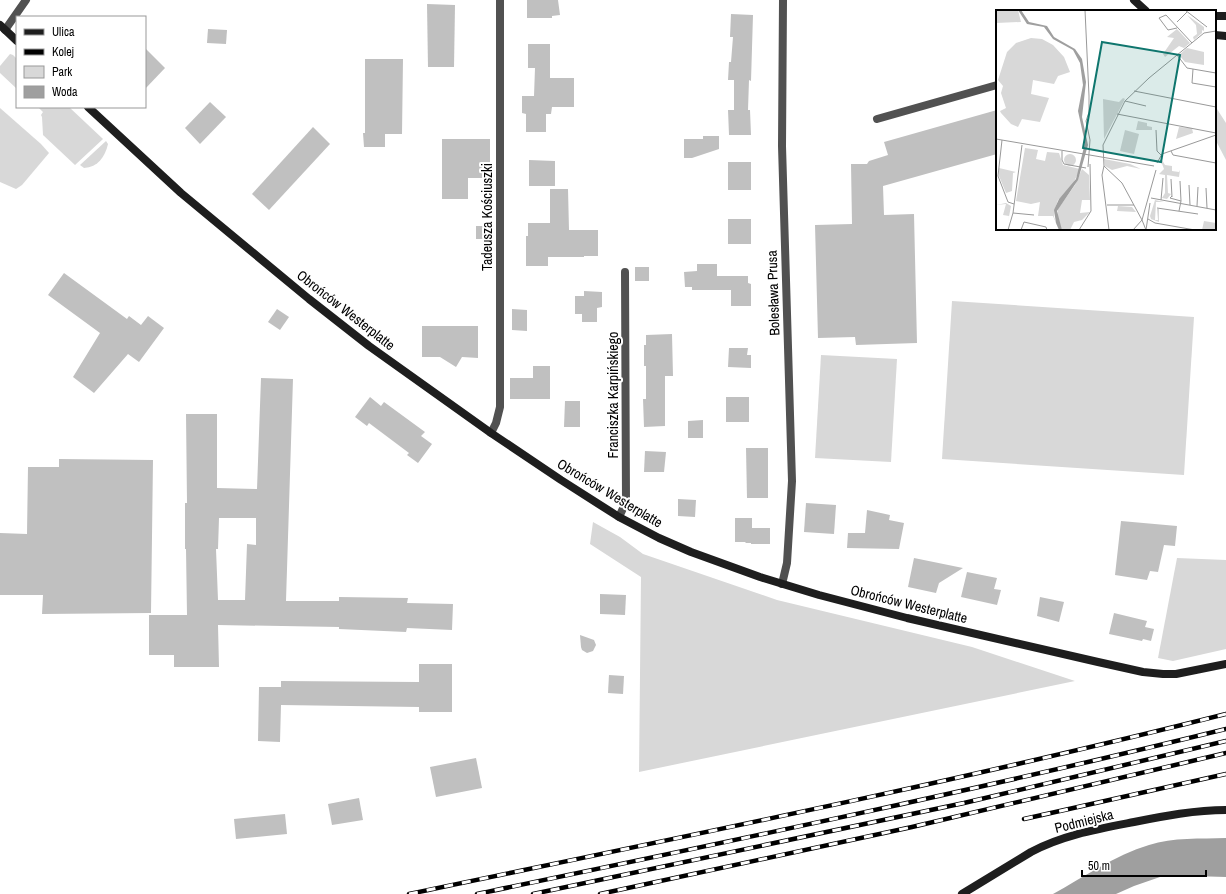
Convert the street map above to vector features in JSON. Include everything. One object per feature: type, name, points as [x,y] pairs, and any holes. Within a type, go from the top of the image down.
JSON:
[{"type":"street","points":[[16,40],[2,28],[26,0]]},
{"type":"street","name":"Tadeusza Kościuszki","points":[[491,433],[496,423],[500,407],[500,0]]},
{"type":"street","name":"Bolesława Prusa","points":[[782,584],[787,563],[792,481],[782,146],[783,0]]},
{"type":"street","points":[[1134,0],[1145,10]]},
{"type":"street","points":[[1216,35],[1226,36]]},
{"type":"street","points":[[877,119],[996,85]]},
{"type":"street","name":"Obrońców Westerplatte","points":[[89,108],[181,193],[309,299],[369,346],[491,433],[619,517],[659,538],[691,552],[782,584],[907,618],[1143,672],[1176,674],[1226,664]]},
{"type":"street","name":"Franciszka Karpińskiego","points":[[619,517],[626,502],[625,272]]},
{"type":"street","name":"Podmiejska","points":[[962,894],[1042,846],[1072,835],[1166,816],[1226,810]]},
{"type":"green space","points":[[10,54],[16,58],[16,88],[0,73],[0,66]]},
{"type":"green space","points":[[0,108],[41,144],[49,153],[22,185],[16,189],[0,182]]},
{"type":"green space","points":[[39,108],[70,108],[103,139],[75,165],[43,135],[41,115],[43,112]]},
{"type":"green space","points":[[1216,109],[1226,123],[1226,160],[1216,141]]},
{"type":"green space","points":[[106,141],[108,144],[107,149],[103,157],[97,163],[93,166],[84,168],[80,165]]},
{"type":"green space","points":[[952,301],[1194,317],[1184,475],[942,459]]},
{"type":"green space","points":[[821,355],[897,359],[891,462],[815,458]]},
{"type":"green space","points":[[593,522],[620,537],[643,554],[777,600],[972,647],[1075,681],[639,772],[641,577],[590,544]]},
{"type":"green space","points":[[1177,558],[1226,560],[1226,649],[1173,661],[1158,658]]},
{"type":"water","points":[[1226,838],[1226,877],[1160,877],[1116,894],[1053,894],[1112,860],[1136,849],[1158,842]]},
{"type":"building","points":[[527,0],[558,0],[560,15],[552,16],[552,18],[527,18]]},
{"type":"building","points":[[427,4],[455,5],[454,67],[428,67]]},
{"type":"building","points":[[731,14],[753,15],[751,81],[749,80],[748,110],[750,110],[751,135],[729,135],[728,110],[734,110],[734,80],[728,80],[733,37],[730,37]]},
{"type":"building","points":[[208,29],[227,30],[226,44],[207,43]]},
{"type":"building","points":[[528,44],[550,44],[550,78],[574,78],[574,107],[552,107],[551,114],[546,114],[546,132],[526,132],[526,114],[522,113],[522,96],[534,96],[535,68],[528,68]]},
{"type":"building","points":[[146,49],[165,68],[146,88]]},
{"type":"building","points":[[365,59],[403,59],[402,134],[385,134],[385,147],[364,147]]},
{"type":"building","points":[[210,102],[226,117],[200,144],[185,128]]},
{"type":"building","points":[[996,110],[996,154],[883,186],[884,215],[914,214],[917,343],[856,345],[855,337],[818,338],[815,225],[852,224],[851,164],[867,164],[869,161],[888,155],[884,142]]},
{"type":"building","points":[[313,127],[330,144],[269,210],[252,194]]},
{"type":"building","points":[[703,136],[719,136],[719,149],[692,158],[684,158],[684,139],[703,139]]},
{"type":"building","points":[[442,139],[490,139],[490,178],[468,178],[468,199],[442,199]]},
{"type":"building","points":[[529,160],[555,161],[555,186],[529,186]]},
{"type":"building","points":[[728,162],[751,162],[751,190],[728,190]]},
{"type":"building","points":[[550,189],[568,189],[569,230],[598,230],[598,256],[548,257],[548,266],[526,266],[526,236],[528,236],[528,223],[550,223]]},
{"type":"building","points":[[728,219],[751,219],[751,244],[728,244]]},
{"type":"building","points":[[476,226],[490,226],[490,239],[476,239]]},
{"type":"building","points":[[697,264],[717,264],[717,276],[748,276],[748,283],[751,284],[751,306],[731,306],[731,290],[692,290],[692,287],[685,287],[684,272],[697,271]]},
{"type":"building","points":[[635,267],[649,267],[649,281],[635,281]]},
{"type":"building","points":[[64,273],[127,319],[129,316],[141,325],[148,316],[164,328],[139,362],[128,354],[94,393],[73,377],[100,333],[48,295]]},
{"type":"building","points":[[584,291],[602,292],[602,307],[597,308],[597,322],[582,322],[582,314],[575,314],[575,296],[584,296]]},
{"type":"building","points":[[277,309],[289,317],[280,330],[268,322]]},
{"type":"building","points":[[512,309],[527,310],[527,331],[512,330]]},
{"type":"building","points":[[422,326],[478,326],[478,358],[462,357],[456,367],[440,357],[422,357]]},
{"type":"building","points":[[672,334],[673,376],[665,376],[665,426],[644,427],[643,399],[646,399],[646,366],[644,366],[644,345],[646,345],[646,335]]},
{"type":"building","points":[[729,348],[748,348],[747,355],[751,355],[751,368],[728,367]]},
{"type":"building","points":[[533,366],[550,366],[550,399],[510,399],[510,378],[533,378]]},
{"type":"building","points":[[261,378],[293,379],[286,601],[339,601],[339,597],[408,598],[407,603],[453,604],[452,630],[407,628],[406,632],[339,629],[339,627],[218,625],[219,667],[174,667],[174,655],[149,655],[149,615],[187,615],[185,549],[185,503],[187,503],[186,414],[217,414],[217,488],[257,489]],"holes":[[[219,518],[256,518],[256,545],[247,544],[245,600],[218,600],[216,549],[218,549]]]},
{"type":"building","points":[[370,397],[381,406],[384,402],[425,432],[421,436],[432,444],[418,463],[407,455],[409,453],[369,423],[367,426],[355,417]]},
{"type":"building","points":[[726,397],[749,397],[749,422],[726,422]]},
{"type":"building","points":[[565,401],[580,401],[580,427],[564,427]]},
{"type":"building","points":[[703,420],[703,438],[688,438],[688,421]]},
{"type":"building","points":[[746,448],[768,448],[768,498],[747,498]]},
{"type":"building","points":[[645,451],[666,452],[664,472],[644,472]]},
{"type":"building","points":[[59,459],[153,460],[151,613],[42,614],[43,595],[0,595],[0,533],[27,534],[28,467],[59,467]]},
{"type":"building","points":[[678,499],[696,500],[695,517],[678,516]]},
{"type":"building","points":[[806,503],[836,505],[834,534],[804,532]]},
{"type":"building","points":[[867,510],[890,515],[889,520],[904,523],[899,549],[847,548],[848,533],[865,533]]},
{"type":"building","points":[[735,518],[752,518],[752,528],[770,528],[770,544],[735,542]]},
{"type":"building","points":[[1121,521],[1177,526],[1175,546],[1164,545],[1158,572],[1150,571],[1147,580],[1115,575]]},
{"type":"building","points":[[914,558],[963,568],[939,583],[936,593],[908,587]]},
{"type":"building","points":[[967,572],[997,578],[994,589],[1001,590],[997,605],[961,597]]},
{"type":"building","points":[[600,594],[626,595],[625,615],[600,614]]},
{"type":"building","points":[[1040,597],[1064,602],[1059,622],[1037,616]]},
{"type":"building","points":[[1114,613],[1147,621],[1145,627],[1154,629],[1151,641],[1143,639],[1142,641],[1109,634]]},
{"type":"building","points":[[580,635],[594,640],[596,645],[593,651],[587,653],[582,650]]},
{"type":"building","points":[[419,664],[452,664],[452,712],[419,712],[419,707],[281,705],[280,742],[258,741],[259,687],[281,687],[281,681],[419,682]]},
{"type":"building","points":[[609,675],[624,676],[623,694],[608,693]]},
{"type":"building","points":[[476,758],[482,788],[436,797],[430,767]]},
{"type":"building","points":[[359,798],[363,820],[332,825],[328,804]]},
{"type":"building","points":[[285,814],[287,834],[236,839],[234,819]]},
{"type":"railway","points":[[409,894],[921,786],[1226,714]]},
{"type":"railway","points":[[477,894],[946,794],[1226,729]]},
{"type":"railway","points":[[533,894],[964,803],[1226,741]]},
{"type":"railway","points":[[600,894],[912,827],[1226,753]]},
{"type":"railway","points":[[1024,819],[1226,774]]}]
